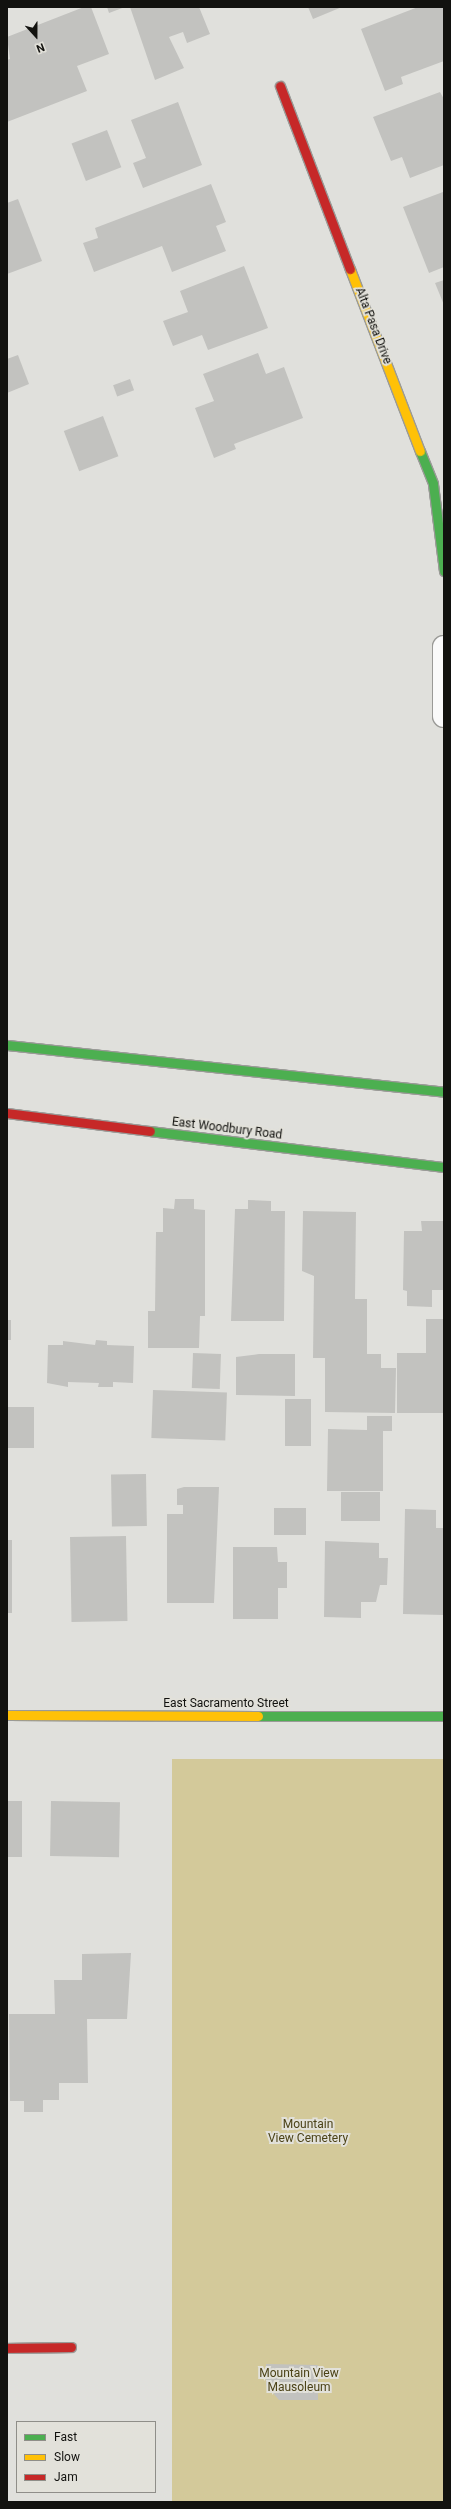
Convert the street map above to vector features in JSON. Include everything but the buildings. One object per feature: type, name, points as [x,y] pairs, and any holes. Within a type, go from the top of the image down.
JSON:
[{"type":"street","name":"Alta Pasa Drive","points":[[280,86],[433,484],[444,571]]},
{"type":"street","points":[[444,647],[444,716]]},
{"type":"street","points":[[7,1045],[444,1092]]},
{"type":"street","name":"East Woodbury Road","points":[[7,1113],[444,1167]]},
{"type":"street","name":"East Sacramento Street","points":[[7,1715],[444,1716]]},
{"type":"street","points":[[7,2348],[71,2348]]},
{"type":"green space","name":"Mountain View Cemetery","points":[[172,1759],[444,1759],[444,2502],[172,2502]]},
{"type":"traffic: fast","points":[[420,451],[433,484],[444,571]]},
{"type":"traffic: fast","points":[[7,1045],[444,1092]]},
{"type":"traffic: fast","points":[[150,1131],[444,1167]]},
{"type":"traffic: fast","points":[[258,1716],[444,1716]]},
{"type":"traffic: slow","points":[[350,269],[420,451]]},
{"type":"traffic: slow","points":[[7,1715],[258,1716]]},
{"type":"traffic: jam","points":[[280,86],[350,269]]},
{"type":"traffic: jam","points":[[7,1113],[150,1131]]},
{"type":"traffic: jam","points":[[7,2348],[71,2347]]},
{"type":"park label","name":"Mountain View Mausoleum","points":[[299,2381]]}]
